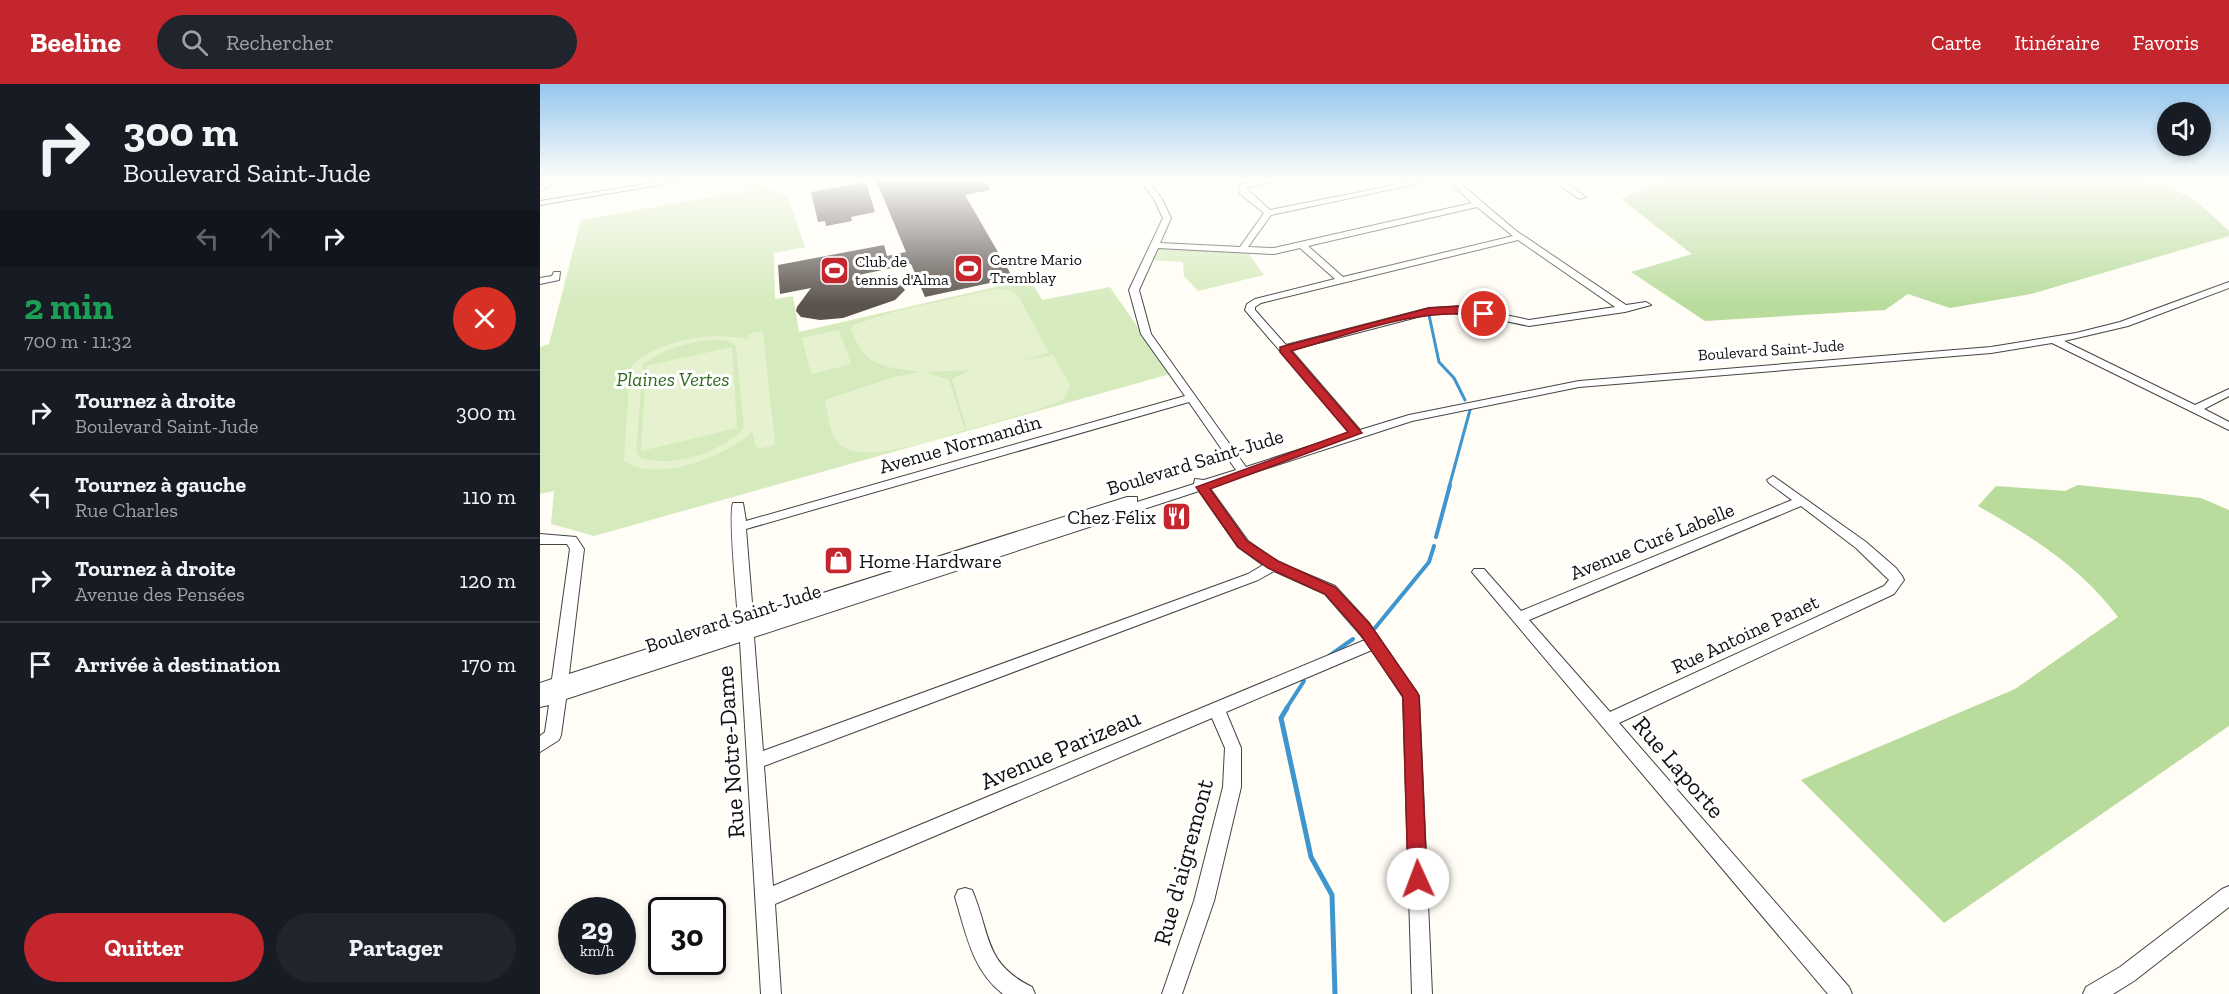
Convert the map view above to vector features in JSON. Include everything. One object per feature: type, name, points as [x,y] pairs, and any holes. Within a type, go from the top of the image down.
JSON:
[{"type":"street","points":[[1166,220],[1134,290],[1146,334],[1242,469]]},
{"type":"street","points":[[1241,251],[1263,220]]},
{"type":"street","points":[[1154,245],[1274,251],[1407,220]]},
{"type":"street","points":[[1497,220],[1625,309]]},
{"type":"street","points":[[1356,433],[1250,310],[1251,306],[1258,301],[1520,237]]},
{"type":"street","points":[[1302,244],[1341,280]]},
{"type":"street","name":"Boulevard Saint-Jude","points":[[540,701],[560,689],[1242,469],[1409,418],[1579,384],[1714,371],[1900,359],[1991,350],[2124,324],[2229,285]]},
{"type":"street","points":[[1284,349],[1429,311],[1462,309],[1529,323],[1646,305]]},
{"type":"street","points":[[2052,339],[2229,426]]},
{"type":"street","points":[[2195,409],[2229,392]]},
{"type":"street","name":"Avenue Normandin","points":[[739,527],[1191,398]]},
{"type":"street","points":[[1773,480],[1801,501]]},
{"type":"street","points":[[1200,483],[1243,544],[1273,565],[1330,590],[1364,627],[1411,696],[1422,994]]},
{"type":"street","name":"Rue Antoine Panet","points":[[1607,721],[1890,590],[1897,580],[1895,574],[1876,556],[1801,501]]},
{"type":"street","name":"Avenue Curé Labelle","points":[[1518,618],[1801,501]]},
{"type":"street","name":"Rue Notre-Dame","points":[[738,506],[771,994]]},
{"type":"street","points":[[540,539],[571,540],[577,549],[554,735],[540,745]]},
{"type":"street","points":[[754,762],[1253,577],[1273,565]]},
{"type":"street","name":"Rue Laporte","points":[[1479,573],[1842,994]]},
{"type":"street","name":"Avenue Parizeau","points":[[764,899],[1374,643]]},
{"type":"street","name":"Boulevard Saint-Jude","points":[[540,689],[560,689]]},
{"type":"street","name":"Rue d'aigremont","points":[[1172,994],[1204,900],[1232,787],[1233,748],[1216,709]]},
{"type":"street","points":[[2093,994],[2127,974],[2229,895]]},
{"type":"street","points":[[965,897],[989,969],[1006,987],[1025,994]]},
{"type":"green space","name":"Plaines Vertes","points":[[581,220],[796,220],[805,247],[774,253],[775,299],[793,296],[799,332],[1030,279],[1042,300],[1110,287],[1170,374],[594,536],[551,524],[554,491],[540,494],[540,347],[549,344]]},
{"type":"green space","points":[[1649,220],[2218,220],[2229,231],[2229,236],[2031,294],[1950,308],[1908,294],[1885,310],[1705,321],[1631,272],[1692,254]]},
{"type":"green space","points":[[1160,248],[1249,254],[1264,275],[1198,291],[1184,276],[1183,262],[1152,260]]},
{"type":"green space","points":[[997,289],[1013,291],[1019,297],[1049,353],[1012,362],[1053,355],[1070,385],[1064,399],[1040,409],[967,430],[952,379],[970,370],[925,372],[949,380],[965,430],[917,445],[878,452],[846,449],[836,440],[830,426],[825,400],[891,378],[919,372],[885,366],[869,358],[856,342],[851,329],[853,325],[899,310]]},
{"type":"green space","points":[[839,330],[851,364],[811,374],[802,338]]},
{"type":"green space","points":[[763,331],[775,445],[757,449],[752,432],[726,450],[691,464],[654,470],[624,461],[630,368],[640,358],[669,344],[719,336],[748,340],[748,334]],"holes":[[[726,340],[736,346],[744,428],[723,444],[695,456],[666,461],[639,457],[636,451],[643,365],[650,359],[683,345],[701,341]]]},
{"type":"green space","points":[[732,347],[737,428],[641,451],[646,366]]},
{"type":"green space","points":[[2078,485],[2201,498],[2229,510],[2229,726],[1944,923],[1801,780],[2015,689],[2118,617],[2088,582],[2054,554],[1978,506],[1996,486],[2065,491]]},
{"type":"building","points":[[818,220],[852,221],[826,226],[825,221]]},
{"type":"building","points":[[893,220],[980,220],[1013,278],[925,297],[911,264],[854,276],[899,283],[905,290],[895,300],[843,318],[820,320],[801,317],[796,311],[811,288],[780,294],[778,265],[884,245],[887,256],[906,252]]},
{"type":"waterway","points":[[1429,315],[1439,362],[1454,378],[1465,400]]},
{"type":"waterway","points":[[1449,487],[1470,410]]},
{"type":"waterway","points":[[1436,537],[1450,485]]},
{"type":"waterway","points":[[1375,628],[1429,562],[1434,546]]},
{"type":"waterway","points":[[1329,656],[1353,639]]},
{"type":"waterway","points":[[1286,709],[1304,681]]},
{"type":"waterway","points":[[1287,708],[1281,718],[1311,857],[1332,895],[1335,994]]},
{"type":"place","name":"Centre Mario Tremblay","points":[[969,268]]},
{"type":"place","name":"Club de tennis d'Alma","points":[[834,270]]},
{"type":"place","name":"Chez Félix","points":[[1177,517]]},
{"type":"place","name":"Home Hardware","points":[[838,561]]},
{"type":"route","points":[[1418,879],[1411,696],[1364,627],[1330,590],[1273,565],[1243,544],[1202,487],[1356,433],[1284,349],[1429,311],[1462,309],[1484,314]]}]
